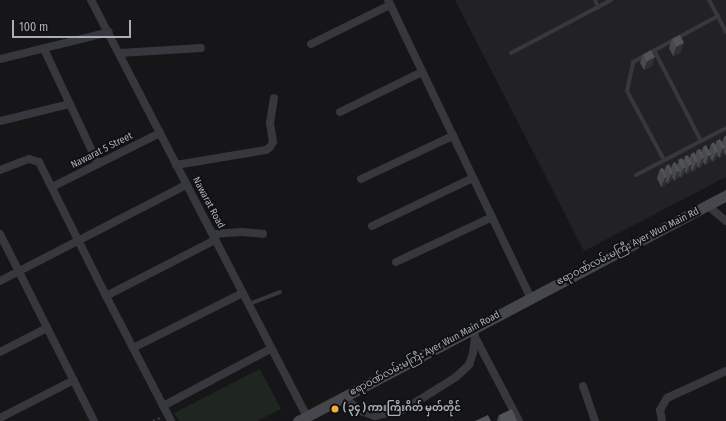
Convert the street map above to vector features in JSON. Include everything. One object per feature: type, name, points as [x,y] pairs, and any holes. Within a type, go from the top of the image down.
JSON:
[{"type":"main road","name":"ဧရာဝဏ်လမ်းမကြီး Ayer Wun Main Rd","points":[[530,297],[726,195]]},
{"type":"main road","name":"ဧရာဝဏ်လမ်းမကြီး Ayer Wun Main Road","points":[[304,419],[343,397],[473,333],[530,297]]},
{"type":"street","name":"Nawarat Road","points":[[91,0],[120,53],[186,185],[249,304],[304,419]]},
{"type":"street","points":[[311,44],[389,3],[530,297]]},
{"type":"street","points":[[0,59],[109,32]]},
{"type":"street","points":[[120,53],[201,48]]},
{"type":"street","points":[[44,49],[98,164]]},
{"type":"street","points":[[340,112],[422,72]]},
{"type":"street","points":[[176,165],[266,150],[273,142],[270,122],[274,98]]},
{"type":"street","points":[[0,121],[70,104]]},
{"type":"street","name":"Nawarat 5 Street","points":[[52,187],[160,133]]},
{"type":"street","points":[[361,179],[453,136]]},
{"type":"street","points":[[0,170],[29,159],[34,159],[39,162],[171,421]]},
{"type":"street","points":[[372,226],[473,178]]},
{"type":"street","points":[[0,281],[186,185]]},
{"type":"street","points":[[707,206],[726,221]]},
{"type":"street","points":[[396,262],[492,217]]},
{"type":"street","points":[[106,296],[214,237],[242,232],[263,234]]},
{"type":"street","points":[[0,234],[94,421]]},
{"type":"street","points":[[133,348],[243,294]]},
{"type":"street","points":[[0,352],[47,328]]},
{"type":"street","points":[[343,397],[360,411],[376,416],[405,409],[456,377],[469,365],[473,353],[473,333]]},
{"type":"street","points":[[473,333],[519,421]]},
{"type":"street","points":[[163,406],[270,349]]},
{"type":"street","points":[[662,421],[660,410],[667,398],[726,370]]},
{"type":"street","points":[[0,418],[74,380]]},
{"type":"street","points":[[583,386],[595,421]]},
{"type":"lane","points":[[595,0],[598,7]]},
{"type":"lane","points":[[511,53],[611,0]]},
{"type":"lane","points":[[709,0],[726,32]]},
{"type":"lane","points":[[664,160],[627,91],[633,62],[718,16]]},
{"type":"lane","points":[[654,50],[701,141]]},
{"type":"lane","points":[[636,175],[726,128]]},
{"type":"lane","points":[[249,304],[280,292]]},
{"type":"shaded area","points":[[455,0],[726,0],[726,177],[584,251]]},
{"type":"shaded area","points":[[260,369],[281,409],[257,421],[179,421],[174,413]]},
{"type":"building","points":[[680,35],[684,43],[676,47],[672,39]]},
{"type":"building","points":[[651,50],[655,57],[647,61],[643,54]]},
{"type":"building","points":[[720,139],[725,148],[722,149],[717,140]]},
{"type":"building","points":[[714,142],[718,152],[716,153],[711,144]]},
{"type":"building","points":[[706,145],[711,155],[708,156],[703,147]]},
{"type":"building","points":[[700,149],[704,158],[702,159],[697,150]]},
{"type":"building","points":[[694,152],[698,161],[696,163],[691,154]]},
{"type":"building","points":[[688,155],[692,164],[688,166],[684,157]]},
{"type":"building","points":[[682,158],[686,167],[682,169],[678,160]]},
{"type":"building","points":[[675,162],[680,171],[677,172],[673,163]]},
{"type":"building","points":[[669,164],[673,174],[671,175],[666,166]]},
{"type":"building","points":[[663,168],[667,177],[665,178],[660,169]]},
{"type":"building","points":[[512,409],[517,421],[501,421],[499,415]]},
{"type":"building","points":[[488,415],[491,421],[475,421]]},
{"type":"place","name":"( ၃၄ ) ကားကြီးဂိတ် မှတ်တိုင်","points":[[335,409]]}]
